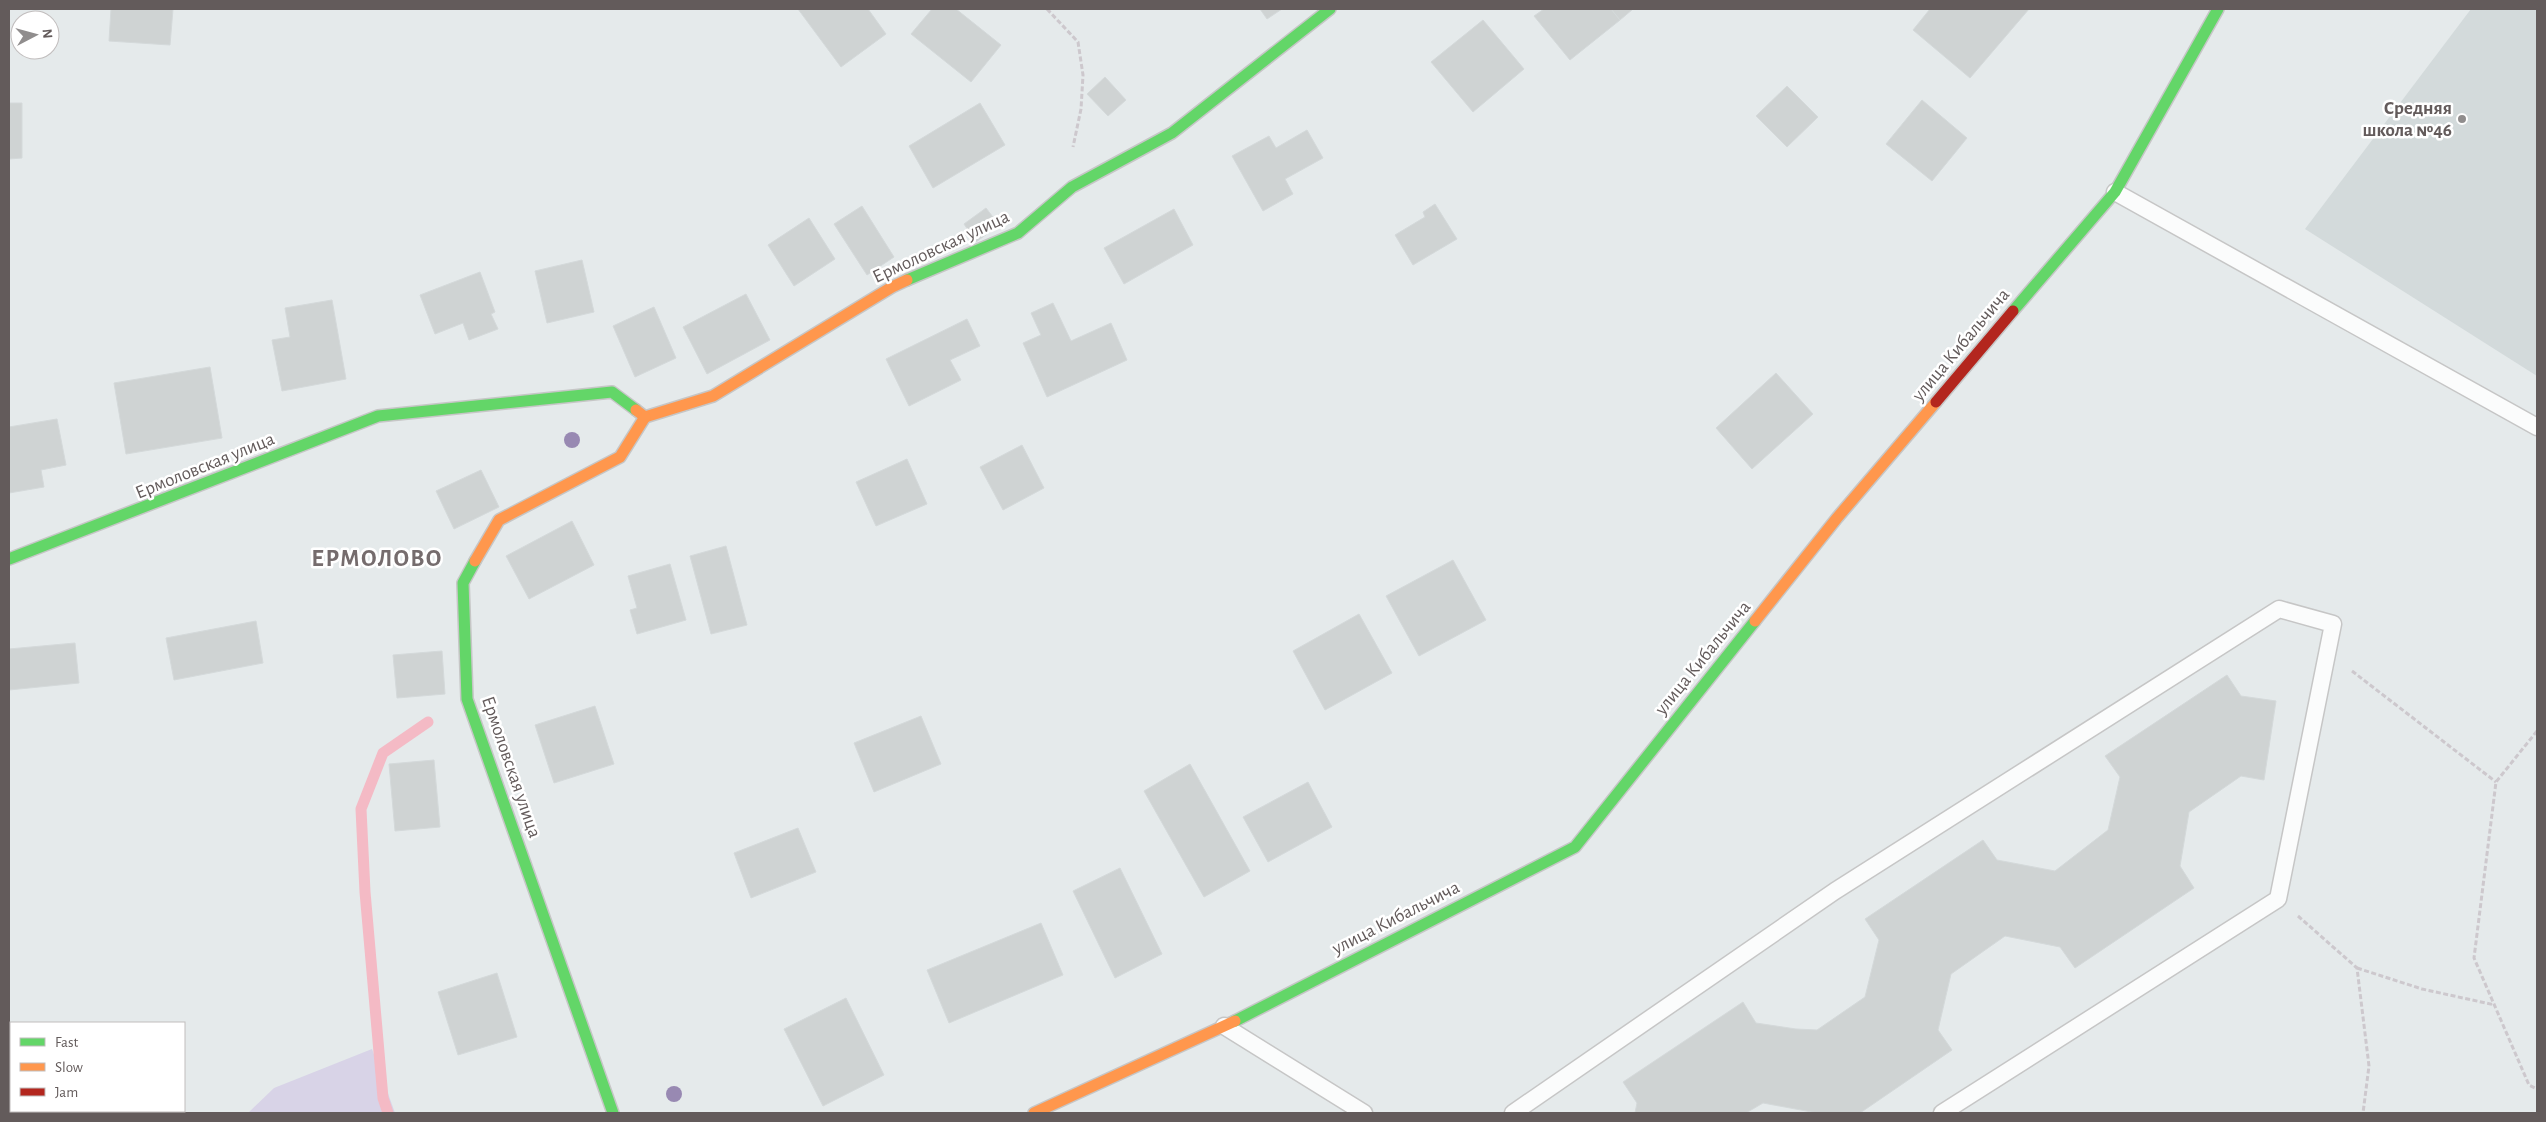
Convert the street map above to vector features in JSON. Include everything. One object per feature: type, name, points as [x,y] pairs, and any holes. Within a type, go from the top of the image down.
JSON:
[{"type":"street","name":"Ермоловская улица","points":[[613,1113],[467,699],[463,583],[498,520],[620,457],[645,417],[713,396],[892,287],[1018,233],[1072,186],[1172,133],[1330,9]]},
{"type":"street","name":"улица Кибальчича","points":[[1034,1113],[1224,1026],[1575,847],[1837,518],[2114,192],[2218,9]]},
{"type":"street","name":"Ермоловская улица","points":[[9,559],[117,519],[378,416],[612,392],[645,417]]},
{"type":"lane","points":[[2114,192],[2537,427]]},
{"type":"lane","points":[[1513,1113],[1835,891],[2279,609],[2333,624],[2278,899],[1942,1113]]},
{"type":"lane","points":[[1224,1026],[1364,1113]]},
{"type":"path","points":[[1047,9],[1078,42],[1082,67],[1081,109],[1074,140],[1072,186]]},
{"type":"path","points":[[2327,652],[2496,782]]},
{"type":"path","points":[[2537,731],[2496,782],[2474,958],[2529,1085],[2537,1089]]},
{"type":"path","points":[[2278,899],[2357,968],[2422,988],[2495,1005]]},
{"type":"path","points":[[2357,968],[2369,1066],[2363,1113]]},
{"type":"shaded area","name":"Средняя школа №46","points":[[2471,9],[2537,9],[2537,376],[2305,229]]},
{"type":"shaded area","points":[[372,1049],[395,1113],[248,1113],[274,1088]]},
{"type":"building","points":[[111,9],[173,9],[170,45],[109,41]]},
{"type":"building","points":[[798,9],[868,9],[886,34],[841,67]]},
{"type":"building","points":[[932,9],[956,9],[1001,45],[971,82],[911,34]]},
{"type":"building","points":[[1260,9],[1282,9],[1267,19]]},
{"type":"building","points":[[1544,9],[1611,9],[1620,20],[1570,60],[1534,16]]},
{"type":"building","points":[[1611,9],[1633,9],[1620,20]]},
{"type":"building","points":[[1930,9],[2029,9],[1970,78],[1913,30]]},
{"type":"building","points":[[1483,20],[1524,69],[1473,112],[1431,62]]},
{"type":"building","points":[[1105,77],[1126,100],[1108,116],[1087,94]]},
{"type":"building","points":[[1787,86],[1818,117],[1787,147],[1756,116]]},
{"type":"building","points":[[1922,100],[1967,138],[1932,181],[1886,144]]},
{"type":"building","points":[[9,103],[22,103],[22,158],[9,159]]},
{"type":"building","points":[[980,103],[1005,145],[933,188],[909,146]]},
{"type":"building","points":[[1307,130],[1323,158],[1285,179],[1293,194],[1263,211],[1232,156],[1269,136],[1276,148]]},
{"type":"building","points":[[1435,204],[1457,239],[1413,265],[1395,235],[1425,217],[1423,212]]},
{"type":"building","points":[[862,206],[894,257],[867,275],[834,224]]},
{"type":"building","points":[[986,208],[999,225],[976,242],[964,224]]},
{"type":"building","points":[[1174,209],[1193,245],[1124,284],[1104,248]]},
{"type":"building","points":[[809,218],[835,259],[794,286],[768,245]]},
{"type":"building","points":[[582,260],[594,312],[547,323],[535,271]]},
{"type":"building","points":[[480,272],[495,312],[491,314],[498,329],[469,340],[463,323],[435,334],[420,295]]},
{"type":"building","points":[[746,294],[770,340],[707,374],[683,327]]},
{"type":"building","points":[[332,300],[346,379],[282,391],[272,340],[290,337],[285,308]]},
{"type":"building","points":[[1053,303],[1071,341],[1111,323],[1127,360],[1047,397],[1023,343],[1041,335],[1031,313]]},
{"type":"building","points":[[654,307],[676,358],[635,377],[613,326]]},
{"type":"building","points":[[967,319],[980,346],[950,360],[961,380],[909,406],[886,359]]},
{"type":"building","points":[[210,367],[222,438],[126,454],[114,383]]},
{"type":"building","points":[[1776,373],[1813,414],[1752,469],[1716,428]]},
{"type":"building","points":[[57,419],[66,465],[41,470],[44,487],[9,493],[9,427]]},
{"type":"building","points":[[1022,445],[1044,488],[1003,510],[980,467]]},
{"type":"building","points":[[907,459],[927,504],[876,526],[856,482]]},
{"type":"building","points":[[481,470],[499,507],[454,529],[436,491]]},
{"type":"building","points":[[572,521],[594,565],[529,599],[506,556]]},
{"type":"building","points":[[726,546],[747,625],[711,634],[690,556]]},
{"type":"building","points":[[1453,560],[1486,620],[1419,656],[1386,596]]},
{"type":"building","points":[[670,564],[686,620],[637,634],[630,610],[637,608],[628,576]]},
{"type":"building","points":[[1359,614],[1392,673],[1325,710],[1293,651]]},
{"type":"building","points":[[256,621],[263,663],[174,680],[166,638]]},
{"type":"building","points":[[75,643],[79,683],[9,690],[9,649]]},
{"type":"building","points":[[442,651],[445,694],[397,698],[393,655]]},
{"type":"building","points":[[2227,675],[2241,696],[2276,701],[2264,780],[2241,776],[2189,812],[2180,866],[2194,888],[2075,968],[2060,947],[2005,936],[1951,974],[1938,1030],[1952,1050],[1860,1113],[1817,1113],[1763,1103],[1746,1113],[1635,1113],[1637,1103],[1623,1082],[1743,1002],[1756,1023],[1817,1030],[1865,997],[1879,940],[1865,919],[1983,840],[1997,860],[2055,871],[2108,830],[2120,777],[2105,756]]},
{"type":"building","points":[[595,706],[614,764],[554,783],[535,725]]},
{"type":"building","points":[[921,716],[941,764],[874,792],[854,743]]},
{"type":"building","points":[[434,760],[440,827],[395,831],[389,764]]},
{"type":"building","points":[[1190,764],[1250,871],[1204,897],[1144,791]]},
{"type":"building","points":[[1308,782],[1332,827],[1268,862],[1243,817]]},
{"type":"building","points":[[798,828],[816,872],[751,898],[734,853]]},
{"type":"building","points":[[1120,868],[1162,954],[1115,978],[1073,891]]},
{"type":"building","points":[[1041,923],[1063,975],[949,1023],[927,970]]},
{"type":"building","points":[[497,973],[517,1037],[458,1055],[438,992]]},
{"type":"building","points":[[846,998],[884,1075],[823,1106],[784,1029]]},
{"type":"waterway","points":[[388,1113],[383,1098],[365,892],[361,809],[383,753],[428,722]]},
{"type":"traffic: fast","points":[[907,280],[1018,233],[1072,187],[1172,133],[1330,9]]},
{"type":"traffic: fast","points":[[2013,311],[2115,192],[2218,9]]},
{"type":"traffic: fast","points":[[9,559],[378,416],[612,392],[636,410]]},
{"type":"traffic: fast","points":[[475,561],[463,583],[467,699],[613,1113]]},
{"type":"traffic: fast","points":[[1235,1021],[1575,847],[1755,621]]},
{"type":"traffic: slow","points":[[636,410],[645,417],[713,396],[892,287],[907,280]]},
{"type":"traffic: slow","points":[[1755,621],[1837,518],[1936,402]]},
{"type":"traffic: slow","points":[[475,561],[499,520],[620,457],[645,417]]},
{"type":"traffic: slow","points":[[1034,1113],[1235,1021]]},
{"type":"traffic: jam","points":[[1936,402],[2013,311]]},
{"type":"place","name":"Средняя школа №46","points":[[2462,119]]},
{"type":"district","name":"ЕРМОЛОВО","points":[[377,559]]}]
